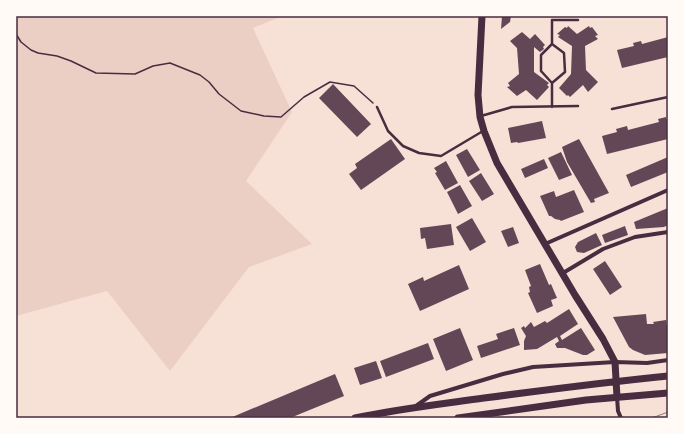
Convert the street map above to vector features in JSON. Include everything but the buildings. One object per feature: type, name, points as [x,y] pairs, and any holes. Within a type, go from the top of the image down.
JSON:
[{"type":"main road","points":[[482,16],[478,95],[480,117],[484,131],[498,163],[562,273],[603,339],[614,362],[617,397]]},
{"type":"main road","points":[[355,418],[415,407],[616,381],[668,376]]},
{"type":"main road","points":[[458,418],[586,400],[668,393]]},
{"type":"street","points":[[545,244],[668,190]]},
{"type":"street","points":[[562,273],[603,249],[635,237],[668,232]]},
{"type":"street","points":[[415,407],[430,396],[503,374],[533,367],[614,362],[647,363],[668,360]]},
{"type":"street","points":[[617,397],[620,417]]},
{"type":"lane","points":[[552,107],[552,83],[541,71],[540,55],[552,44],[552,20],[578,20]]},
{"type":"lane","points":[[552,44],[564,53],[565,72],[552,83]]},
{"type":"lane","points":[[612,110],[668,97]]},
{"type":"lane","points":[[480,117],[512,107],[578,106]]},
{"type":"lane","points":[[377,107],[388,131],[403,146],[419,153],[441,156],[484,131]]},
{"type":"path","points":[[16,34],[21,42],[31,50],[38,53],[57,56],[96,73],[135,74],[153,66],[170,63],[200,75],[209,82],[219,94],[242,111],[264,116],[281,117],[304,98],[330,82],[354,86],[377,107]]},
{"type":"shaded area","points":[[16,16],[283,16],[253,28],[292,112],[246,181],[312,244],[249,267],[170,371],[107,291],[16,316]]},
{"type":"tram line","points":[[652,418],[668,412]]}]
